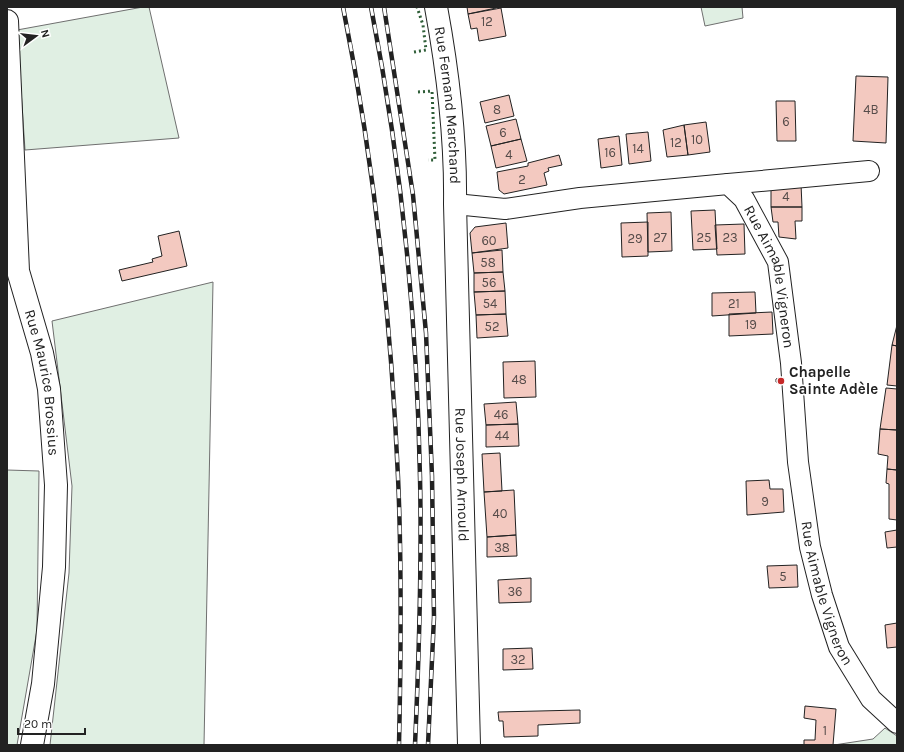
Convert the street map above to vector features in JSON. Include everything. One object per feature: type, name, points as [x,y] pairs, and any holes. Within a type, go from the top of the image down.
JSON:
[{"type":"street","name":"Rue Fernand Marchand","points":[[436,7],[447,64],[456,163],[455,204]]},
{"type":"street","name":"Rue Maurice Brossius","points":[[7,21],[18,271],[42,353],[49,388],[56,485],[54,567],[43,684],[32,745]]},
{"type":"street","points":[[455,204],[505,209],[580,198],[869,171]]},
{"type":"street","name":"Rue Aimable Vigneron","points":[[728,184],[744,199],[778,262],[791,363],[799,470],[810,547],[822,595],[839,647],[871,699],[897,723]]},
{"type":"street","name":"Rue Joseph Arnould","points":[[455,204],[469,745]]},
{"type":"green space","points":[[149,7],[179,138],[25,150],[17,30]]},
{"type":"green space","points":[[701,7],[742,7],[743,18],[705,26]]},
{"type":"green space","points":[[213,282],[204,745],[50,745],[69,573],[72,486],[52,321]]},
{"type":"green space","points":[[7,470],[39,471],[37,630],[17,745],[7,745]]},
{"type":"green space","points":[[885,728],[897,736],[897,745],[834,745],[873,739]]},
{"type":"building","points":[[467,7],[496,7],[496,8],[468,14]]},
{"type":"building","points":[[501,8],[506,36],[479,41],[477,28],[471,29],[468,14]]},
{"type":"building","points":[[856,76],[888,77],[886,143],[853,141]]},
{"type":"building","points":[[509,95],[514,116],[485,123],[480,102]]},
{"type":"building","points":[[776,101],[795,101],[796,141],[777,141]]},
{"type":"building","points":[[516,119],[521,139],[491,146],[486,126]]},
{"type":"building","points":[[706,122],[710,152],[688,155],[684,125]]},
{"type":"building","points":[[684,125],[688,155],[667,157],[663,130]]},
{"type":"building","points":[[648,132],[651,161],[629,164],[626,134]]},
{"type":"building","points":[[619,136],[622,165],[601,168],[598,139]]},
{"type":"building","points":[[521,139],[527,161],[496,168],[491,146]]},
{"type":"building","points":[[559,155],[562,165],[548,168],[549,171],[544,173],[547,185],[504,194],[499,190],[497,172],[528,166],[528,163]]},
{"type":"building","points":[[771,184],[801,184],[802,207],[771,207]]},
{"type":"building","points":[[771,207],[802,207],[802,221],[795,221],[796,239],[779,237],[778,222],[773,222]]},
{"type":"building","points":[[715,210],[717,249],[693,250],[691,211]]},
{"type":"building","points":[[671,212],[672,251],[648,252],[647,213]]},
{"type":"building","points":[[648,222],[648,256],[622,257],[621,223]]},
{"type":"building","points":[[506,223],[508,248],[472,253],[470,233],[475,227]]},
{"type":"building","points":[[744,224],[745,254],[717,255],[715,225]]},
{"type":"building","points":[[179,231],[187,266],[122,281],[119,270],[153,262],[152,259],[162,256],[158,236]]},
{"type":"building","points":[[502,250],[503,272],[474,273],[472,253]]},
{"type":"building","points":[[503,272],[505,291],[474,292],[474,273]]},
{"type":"building","points":[[505,291],[506,314],[476,315],[474,292]]},
{"type":"building","points":[[755,292],[756,313],[712,316],[712,293]]},
{"type":"building","points":[[772,312],[773,334],[729,336],[729,314]]},
{"type":"building","points":[[506,314],[508,336],[477,338],[476,315]]},
{"type":"building","points":[[897,325],[897,346],[892,345]]},
{"type":"building","points":[[892,345],[897,346],[897,386],[887,385]]},
{"type":"building","points":[[535,361],[536,397],[504,398],[503,362]]},
{"type":"building","name":"Chapelle Sainte Adèle","points":[[786,378],[786,384],[776,382],[776,379]]},
{"type":"building","points":[[886,388],[897,389],[897,430],[880,429]]},
{"type":"building","points":[[516,402],[518,424],[486,425],[484,404]]},
{"type":"building","points":[[518,424],[519,446],[486,447],[486,425]]},
{"type":"building","points":[[880,429],[897,430],[897,470],[887,469],[888,456],[878,454]]},
{"type":"building","points":[[500,453],[502,491],[484,492],[482,454]]},
{"type":"building","points":[[887,469],[897,470],[897,520],[889,519],[889,484],[886,483]]},
{"type":"building","points":[[769,480],[770,489],[783,489],[784,512],[747,515],[746,481]]},
{"type":"building","points":[[514,490],[516,535],[487,537],[484,492]]},
{"type":"building","points":[[897,530],[897,547],[887,548],[885,532]]},
{"type":"building","points":[[516,535],[517,556],[487,557],[487,537]]},
{"type":"building","points":[[797,565],[798,587],[769,588],[767,566]]},
{"type":"building","points":[[531,578],[531,602],[499,603],[498,580]]},
{"type":"building","points":[[897,623],[897,647],[887,648],[885,625]]},
{"type":"building","points":[[532,648],[533,669],[503,670],[503,649]]},
{"type":"building","points":[[805,706],[836,709],[833,745],[804,745],[804,740],[815,740],[816,720],[804,718]]},
{"type":"building","points":[[580,710],[580,723],[538,725],[538,736],[504,737],[503,721],[499,721],[498,712]]},
{"type":"railway","points":[[343,7],[364,123],[380,241],[391,359],[398,477],[401,577],[399,745]]},
{"type":"railway","points":[[371,7],[382,65],[399,182],[406,241],[415,359],[421,544],[415,745]]},
{"type":"railway","points":[[384,7],[413,195],[426,333],[432,476],[434,617],[428,745]]},
{"type":"hedge","points":[[414,52],[426,50],[423,25],[417,7]]},
{"type":"hedge","points":[[418,92],[432,91],[435,160],[428,160]]},
{"type":"place","name":"Chapelle Sainte Adèle","points":[[781,381]]}]
